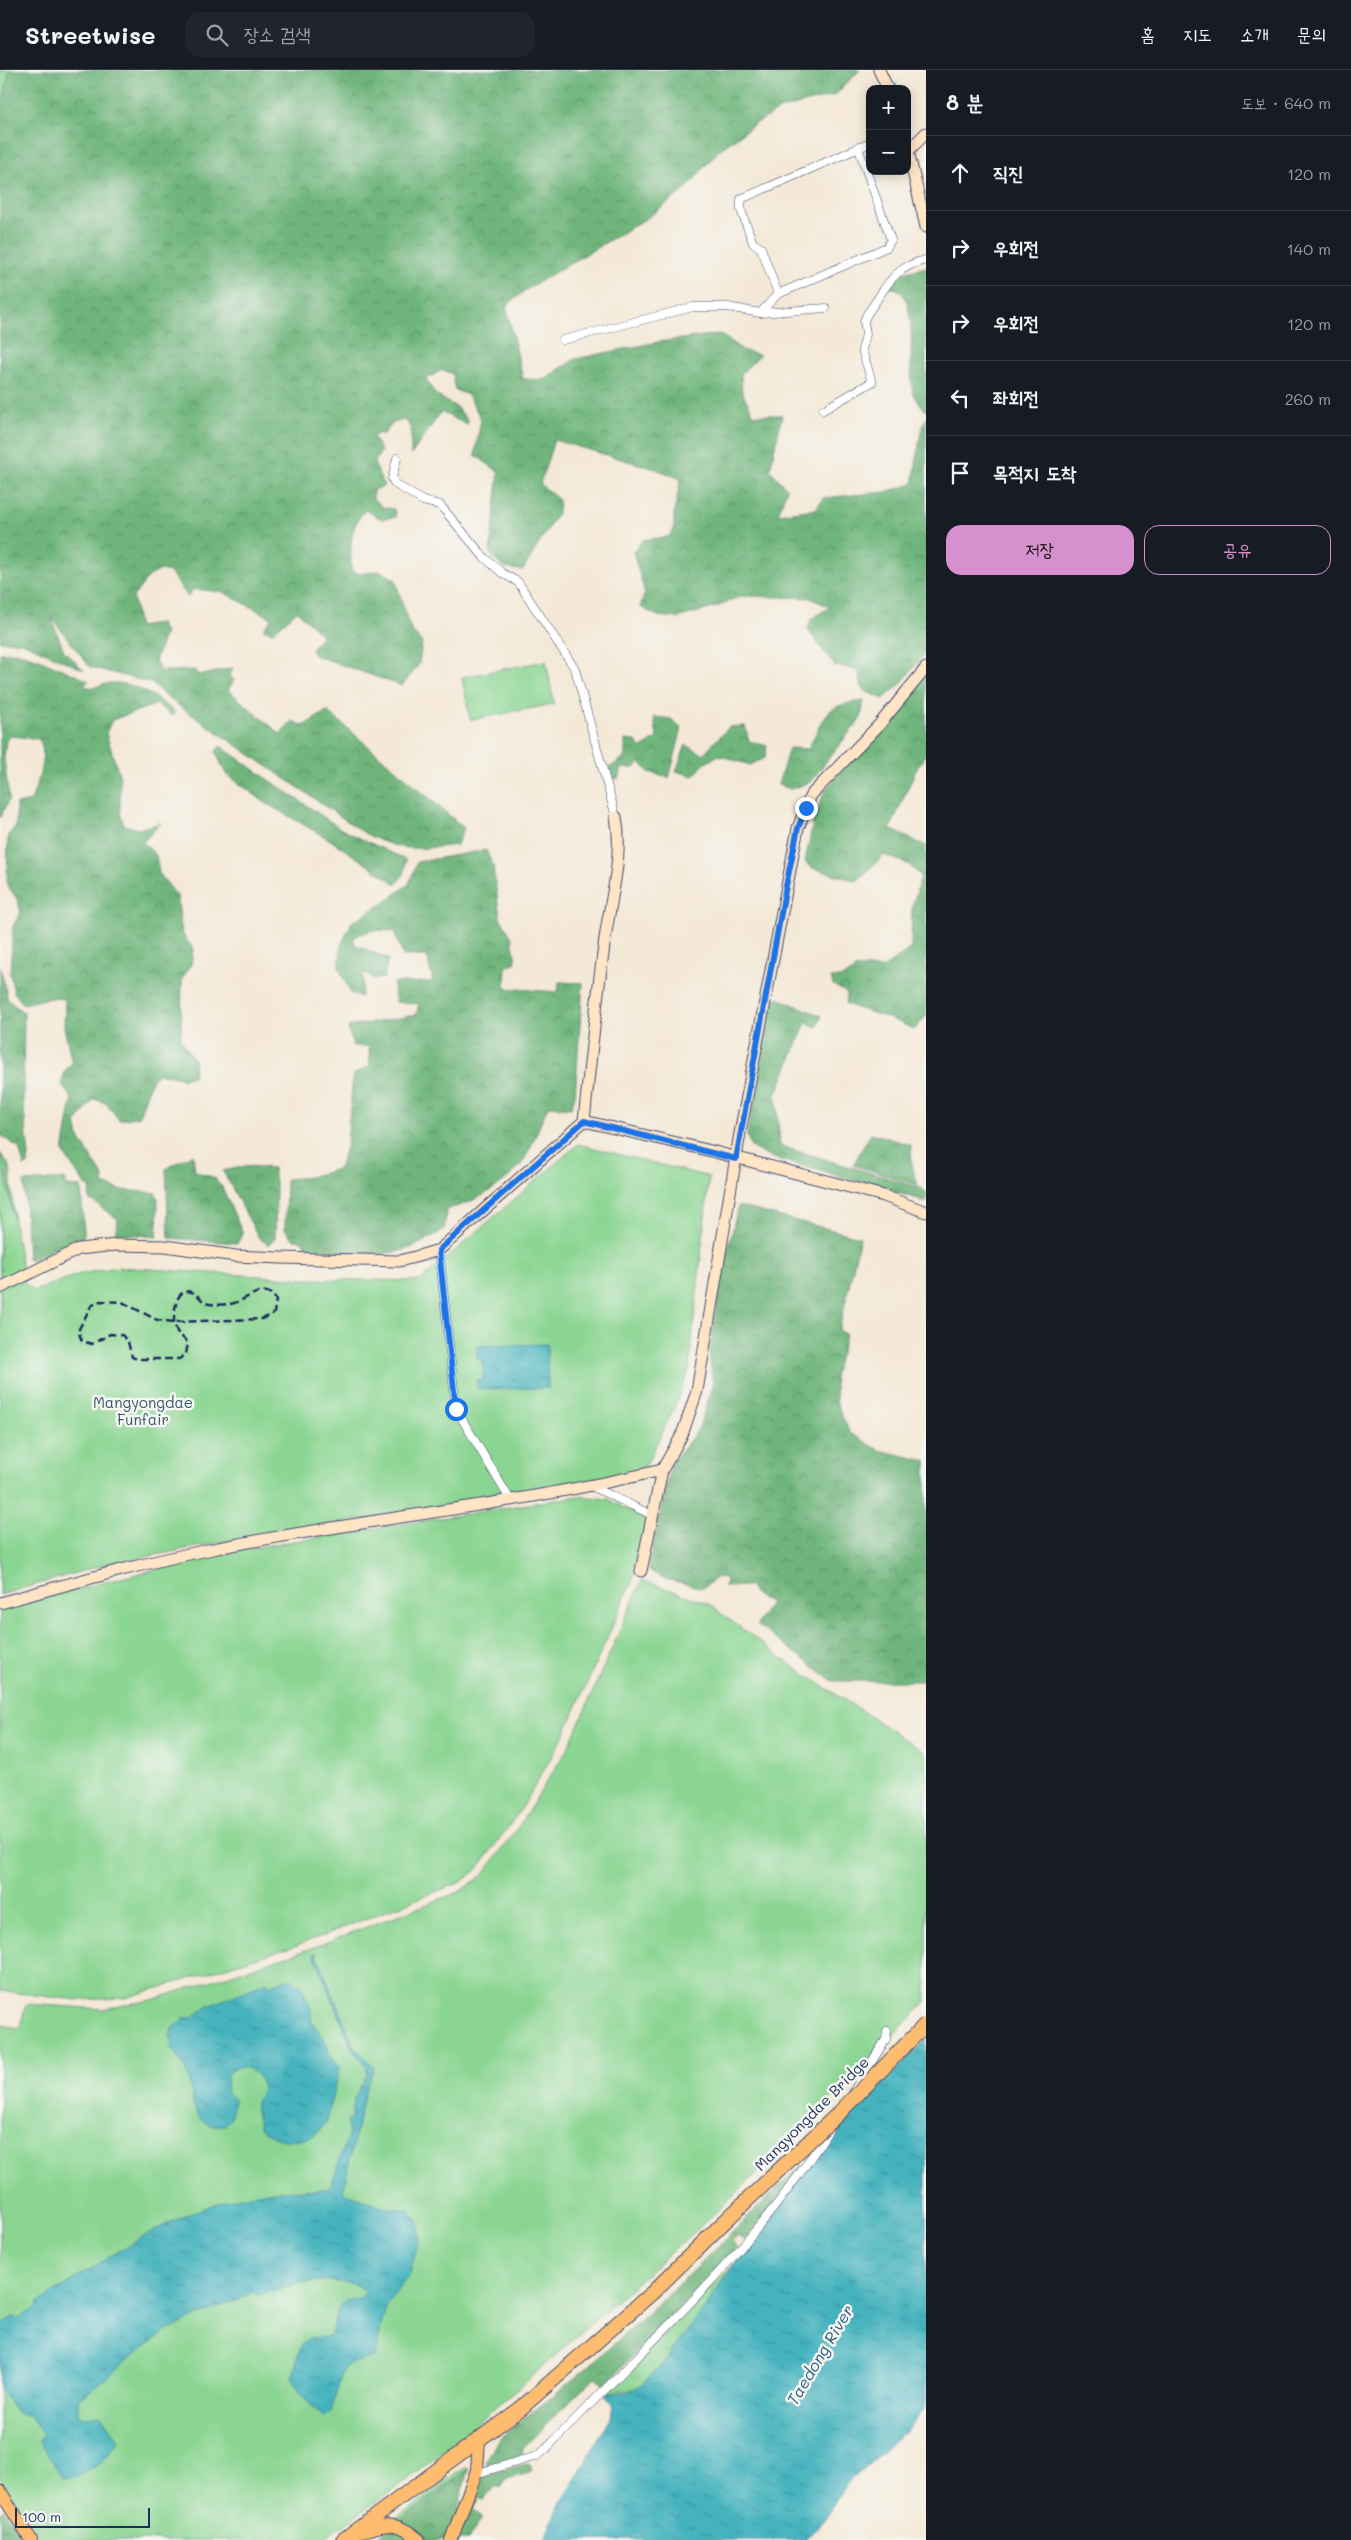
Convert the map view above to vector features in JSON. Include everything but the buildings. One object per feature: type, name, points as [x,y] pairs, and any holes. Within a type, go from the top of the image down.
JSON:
[{"type":"highway","name":"Mangyongdae Bridge","points":[[347,2538],[520,2409],[598,2342],[653,2292],[840,2112],[926,2024]]},
{"type":"main road","points":[[879,70],[886,85]]},
{"type":"main road","points":[[911,146],[926,133]]},
{"type":"main road","points":[[911,162],[926,226]]},
{"type":"main road","points":[[641,1571],[662,1470],[682,1435],[697,1391],[736,1159],[786,886],[803,815],[811,796],[879,726],[926,668]]},
{"type":"main road","points":[[0,1288],[55,1259],[85,1248],[116,1245],[165,1246],[236,1256],[399,1261],[439,1250],[584,1121],[604,945],[620,836],[616,817]]},
{"type":"main road","points":[[584,1121],[884,1196],[926,1212]]},
{"type":"main road","points":[[0,1603],[101,1575],[209,1550],[593,1487],[662,1470]]},
{"type":"main road","points":[[451,2540],[477,2470],[478,2440]]},
{"type":"main road","points":[[0,2491],[31,2540]]},
{"type":"main road","points":[[347,2538],[379,2525],[396,2525],[410,2531],[419,2540]]},
{"type":"street","points":[[778,294],[761,248],[753,243],[740,210],[740,198],[866,144]]},
{"type":"street","points":[[760,313],[778,294],[887,247],[891,240],[858,147]]},
{"type":"street","points":[[822,410],[872,382],[862,350],[866,334],[864,321],[867,314],[892,276],[905,268],[926,260]]},
{"type":"street","points":[[563,340],[693,307],[728,306],[760,313],[826,308]]},
{"type":"street","points":[[397,458],[392,478],[395,484],[423,501],[440,505],[483,556],[502,573],[518,582],[575,668],[616,817]]},
{"type":"street","points":[[439,1250],[456,1409],[511,1501]]},
{"type":"street","points":[[593,1487],[652,1514]]},
{"type":"street","points":[[477,2470],[482,2472],[537,2456],[546,2449],[733,2259],[816,2151],[886,2039],[887,2032]]},
{"type":"green space","points":[[0,70],[860,70],[835,95],[781,109],[755,124],[718,151],[686,189],[647,218],[527,289],[506,306],[523,379],[543,380],[575,359],[658,342],[720,334],[742,350],[760,355],[741,374],[742,392],[754,415],[782,415],[770,470],[787,489],[778,514],[816,509],[823,498],[885,492],[913,484],[921,431],[926,418],[926,652],[900,685],[883,699],[863,690],[858,669],[835,666],[808,630],[811,619],[830,607],[810,598],[741,596],[716,607],[677,618],[658,616],[640,607],[645,593],[633,552],[643,540],[668,537],[674,530],[674,513],[681,479],[656,469],[554,440],[540,484],[559,500],[558,512],[523,570],[500,565],[490,553],[499,472],[475,455],[481,419],[468,395],[455,390],[453,374],[442,370],[426,379],[435,394],[456,407],[468,420],[467,425],[441,412],[411,455],[411,429],[406,420],[394,422],[383,435],[379,433],[373,437],[381,451],[374,463],[384,486],[373,490],[373,499],[383,507],[394,509],[396,517],[381,519],[366,510],[356,523],[352,538],[351,571],[359,574],[380,571],[395,579],[410,628],[422,643],[419,664],[402,686],[314,655],[311,649],[322,635],[297,611],[273,632],[263,629],[272,618],[223,592],[193,589],[188,597],[170,572],[161,570],[149,576],[133,597],[139,627],[160,623],[165,633],[155,660],[160,671],[195,670],[197,674],[202,675],[233,668],[229,676],[234,680],[228,690],[280,734],[292,721],[303,726],[327,711],[464,828],[457,845],[431,848],[401,847],[366,834],[169,699],[151,683],[90,667],[51,617],[64,651],[84,670],[22,642],[0,641]]},
{"type":"green space","points":[[0,70],[9,70],[0,118]]},
{"type":"green space","points":[[926,267],[926,411],[913,392],[911,381],[911,323],[909,309],[905,298],[899,290],[888,287],[903,273]]},
{"type":"green space","points":[[15,652],[37,658],[89,681],[84,686],[94,687],[120,683],[137,688],[153,696],[175,712],[172,716],[157,704],[112,720],[106,733],[120,777],[120,813],[124,825],[138,829],[161,823],[143,842],[156,855],[159,873],[177,896],[182,933],[193,949],[191,965],[182,979],[181,1040],[195,1061],[193,1076],[182,1079],[159,1073],[152,1079],[139,1116],[119,1120],[106,1103],[94,1099],[76,1122],[79,1138],[104,1178],[103,1184],[121,1190],[156,1193],[158,1200],[157,1237],[115,1233],[118,1219],[89,1199],[90,1187],[85,1185],[63,1152],[72,1099],[62,1085],[64,1072],[72,1063],[64,1027],[65,999],[50,998],[23,1004],[14,992],[10,974],[13,926],[21,912],[17,899],[7,885],[8,835],[16,826],[16,804],[31,801],[41,770],[43,753],[39,739],[11,736],[6,740],[4,758],[9,799],[0,818],[0,653]]},
{"type":"green space","points":[[546,661],[554,704],[470,720],[462,677]]},
{"type":"green space","points":[[926,674],[926,754],[915,772],[890,829],[926,846],[926,1016],[914,1030],[889,1018],[846,1004],[847,993],[833,985],[831,978],[842,978],[857,968],[883,968],[911,948],[912,908],[921,876],[908,864],[884,855],[857,881],[812,868],[805,862],[813,823],[825,790]]},
{"type":"green space","points":[[864,701],[861,718],[810,782],[791,789],[778,785],[789,748],[808,749],[827,714],[840,706]]},
{"type":"green space","points":[[654,717],[671,719],[682,728],[669,778],[649,772],[640,763],[635,768],[621,768],[618,779],[609,777],[609,768],[625,757],[625,740],[636,741],[640,749],[657,738]]},
{"type":"green space","points":[[745,726],[749,741],[767,746],[765,758],[750,765],[718,755],[703,765],[694,776],[676,771],[686,745],[703,754],[729,727]]},
{"type":"green space","points":[[220,746],[341,829],[406,860],[404,874],[396,884],[332,841],[264,802],[225,773],[216,752]]},
{"type":"green space","points":[[486,850],[493,866],[500,917],[512,938],[516,962],[506,967],[505,988],[558,992],[559,982],[583,983],[575,1096],[571,1108],[548,1106],[524,1161],[520,1166],[505,1180],[486,1193],[457,1207],[447,1209],[444,1230],[421,1243],[402,1251],[374,1254],[307,1248],[302,1240],[293,1239],[285,1229],[286,1179],[310,1177],[339,1169],[347,1144],[353,1075],[370,1066],[369,1046],[353,1046],[348,1027],[416,1015],[419,1004],[396,1002],[393,983],[433,982],[427,956],[403,956],[394,931],[372,930],[354,937],[354,944],[388,959],[384,978],[374,979],[364,972],[361,997],[351,994],[339,968],[341,945],[352,922],[384,903],[409,884],[417,862]]},
{"type":"green space","points":[[0,966],[8,1000],[24,1013],[23,1102],[29,1155],[28,1165],[24,1166],[19,1148],[0,1135]]},
{"type":"green space","points":[[777,998],[822,1016],[817,1027],[806,1023],[776,1095],[780,1146],[921,1188],[926,1192],[926,1203],[919,1199],[767,1156],[751,1147],[747,1135],[772,1005],[774,999]]},
{"type":"green space","points":[[871,1133],[911,1145],[912,1167],[918,1185],[853,1165]]},
{"type":"green space","name":"Mangyongdae Funfair","points":[[578,1144],[709,1177],[689,1370],[676,1404],[646,1465],[616,1478],[212,1544],[99,1566],[0,1595],[0,1169],[5,1173],[25,1284],[34,1291],[80,1274],[118,1267],[306,1279],[420,1281]]},
{"type":"green space","points":[[0,1153],[10,1166],[17,1265],[0,1275]]},
{"type":"green space","points":[[193,1154],[195,1171],[215,1178],[222,1187],[243,1234],[237,1243],[169,1238],[166,1169]]},
{"type":"green space","points":[[247,1166],[273,1168],[276,1190],[275,1239],[269,1245],[259,1238],[223,1171]]},
{"type":"green space","points":[[65,1179],[67,1186],[81,1187],[84,1234],[81,1241],[53,1249],[33,1260],[28,1259],[24,1182]]},
{"type":"green space","points":[[738,1206],[860,1237],[839,1330],[846,1335],[834,1377],[837,1405],[850,1433],[879,1450],[926,1461],[926,1681],[833,1681],[757,1625],[770,1602],[755,1595],[750,1586],[725,1587],[726,1578],[717,1577],[703,1588],[666,1579],[650,1571],[649,1563],[671,1464],[698,1430],[713,1386],[709,1353],[719,1289]]},
{"type":"green space","points":[[579,1496],[608,1499],[646,1520],[638,1568],[564,1735],[522,1808],[476,1871],[461,1882],[298,1945],[125,1998],[78,2000],[0,1991],[0,1609],[188,1561],[245,1549]]},
{"type":"green space","points":[[642,1580],[707,1603],[791,1665],[926,1753],[926,2002],[736,2194],[521,2386],[417,2473],[320,2540],[41,2540],[0,2478],[0,2025],[19,2028],[27,2004],[103,2009],[152,2000],[309,1949],[459,1892],[483,1875],[517,1829],[568,1748]]},
{"type":"green space","points":[[801,2165],[802,2168],[745,2240],[738,2236],[732,2242],[738,2248],[604,2385],[594,2377],[522,2449],[523,2455],[486,2466],[495,2446],[512,2428],[585,2370],[617,2341],[679,2284]]},
{"type":"green space","points":[[734,2263],[690,2332],[663,2366],[636,2388],[606,2393]]},
{"type":"green space","points":[[529,2463],[532,2470],[530,2473],[507,2479],[501,2488],[496,2486],[483,2501],[479,2499],[473,2509],[482,2518],[468,2540],[454,2540],[478,2482],[488,2474]]},
{"type":"green space","points":[[465,2467],[469,2469],[400,2521],[398,2520],[399,2517]]},
{"type":"green space","points":[[469,2469],[449,2540],[423,2540],[400,2521]]},
{"type":"green space","points":[[4,2509],[23,2540],[0,2540],[0,2512]]},
{"type":"green space","points":[[390,2528],[415,2540],[372,2540]]},
{"type":"water","points":[[547,1344],[548,1388],[477,1389],[477,1380],[481,1380],[484,1371],[482,1362],[477,1358],[476,1346]]},
{"type":"water","points":[[316,1953],[354,2046],[374,2067],[365,2092],[343,2190],[346,2194],[388,2208],[407,2209],[418,2221],[420,2237],[409,2277],[400,2285],[386,2307],[374,2357],[349,2364],[343,2369],[331,2412],[327,2416],[322,2416],[298,2391],[292,2379],[301,2345],[309,2338],[330,2337],[340,2305],[348,2300],[361,2299],[364,2291],[358,2286],[349,2283],[317,2281],[297,2284],[258,2296],[254,2292],[166,2332],[78,2400],[78,2414],[84,2417],[101,2415],[118,2440],[110,2453],[95,2467],[77,2476],[62,2477],[39,2440],[43,2435],[29,2415],[17,2414],[0,2387],[0,2325],[14,2317],[18,2319],[39,2306],[38,2303],[148,2234],[206,2207],[237,2198],[269,2192],[326,2189],[331,2185],[349,2133],[347,2122],[352,2116],[354,2099],[367,2074],[366,2066],[353,2050],[314,1954]]},
{"type":"water","points":[[282,1980],[292,1980],[297,1985],[300,1982],[311,2009],[311,2020],[324,2038],[331,2058],[339,2067],[327,2120],[321,2129],[305,2139],[287,2140],[268,2134],[260,2128],[256,2113],[256,2104],[262,2088],[259,2077],[250,2070],[239,2067],[230,2071],[227,2076],[227,2093],[235,2100],[230,2119],[225,2125],[213,2125],[204,2122],[198,2116],[195,2109],[187,2072],[169,2046],[172,2043],[170,2036],[172,2028],[183,2021],[182,2018],[192,2018],[208,2006],[267,1982],[269,1986]]},
{"type":"water","name":"Taedong River","points":[[926,2039],[926,2407],[908,2429],[847,2484],[819,2527],[806,2540],[545,2540],[559,2507],[611,2417],[613,2404],[606,2397],[606,2393],[628,2392],[638,2387],[658,2370],[707,2305],[758,2229],[821,2147]]},
{"type":"railway","points":[[174,1322],[157,1320],[122,1302],[100,1301],[91,1306],[78,1331],[82,1341],[92,1344],[110,1334],[122,1335],[128,1342],[132,1357],[137,1359],[179,1359],[186,1354],[188,1343],[177,1332],[174,1322],[177,1300],[183,1292],[194,1293],[206,1303],[214,1304],[235,1303],[260,1292],[271,1294],[276,1300],[274,1313],[262,1319],[174,1322]]},
{"type":"route","points":[[456,1409],[449,1329],[439,1250],[584,1121],[711,1151],[736,1159],[786,886],[798,828],[806,808]]}]
